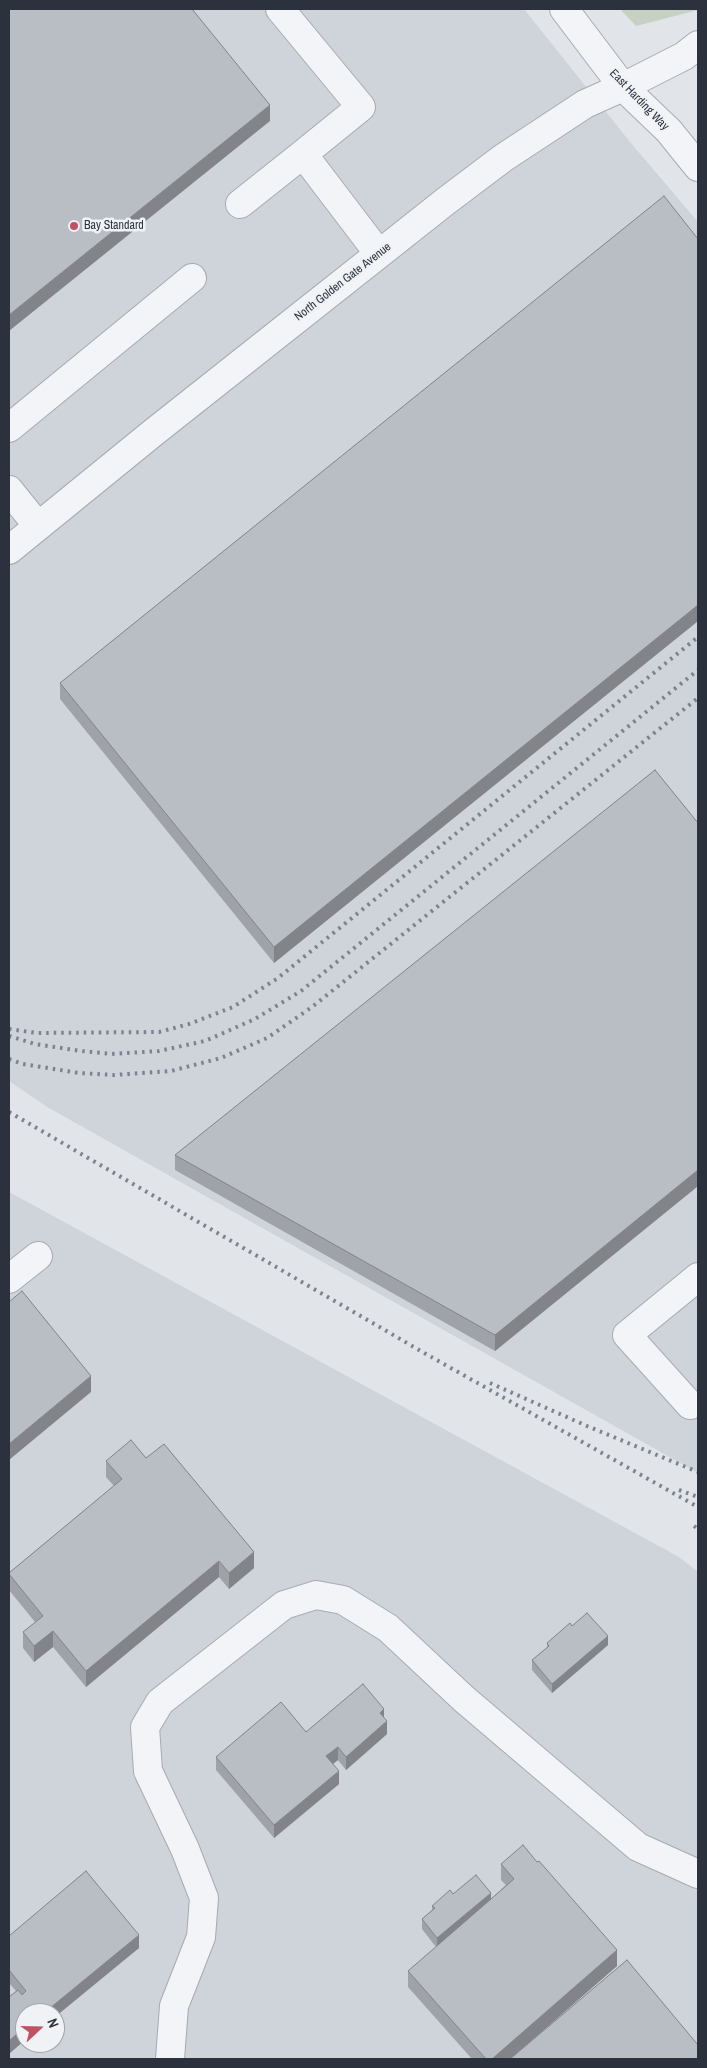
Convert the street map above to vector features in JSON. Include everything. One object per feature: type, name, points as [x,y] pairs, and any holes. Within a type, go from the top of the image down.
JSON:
[{"type":"street","points":[[240,204],[361,107],[280,9]]},
{"type":"street","name":"East Harding Way","points":[[564,9],[623,87],[669,131],[698,167]]},
{"type":"street","name":"North Golden Gate Avenue","points":[[9,550],[379,254],[503,158],[585,104],[684,56],[698,45]]},
{"type":"street","points":[[303,154],[379,254]]},
{"type":"street","points":[[9,428],[192,278]]},
{"type":"street","points":[[9,490],[38,526]]},
{"type":"street","points":[[9,1279],[38,1256]]},
{"type":"street","points":[[688,1407],[627,1335],[698,1277]]},
{"type":"street","points":[[170,2059],[174,2006],[201,1937],[204,1898],[185,1848],[148,1770],[145,1727],[160,1702],[284,1605],[316,1595],[343,1600],[388,1628],[464,1699],[638,1847],[698,1874]]},
{"type":"shaded area","points":[[9,9],[524,9],[630,142],[698,222],[698,1473],[49,1108],[9,1081]]},
{"type":"shaded area","points":[[9,1192],[679,1557],[698,1572],[698,2059],[9,2059]]},
{"type":"green space","points":[[620,9],[698,9],[698,10],[636,26]]},
{"type":"building","name":"Bay Standard","points":[[9,9],[192,9],[270,105],[9,315]]},
{"type":"building","points":[[664,196],[698,239],[698,605],[274,947],[60,683]]},
{"type":"building","points":[[655,770],[698,823],[698,1170],[495,1335],[175,1155]]},
{"type":"building","points":[[22,1291],[91,1376],[9,1444],[9,1302]]},
{"type":"building","points":[[131,1440],[146,1458],[164,1444],[254,1552],[229,1573],[219,1561],[86,1671],[53,1631],[34,1646],[23,1632],[43,1616],[9,1573],[122,1479],[106,1461]]},
{"type":"building","points":[[587,1613],[608,1636],[552,1684],[532,1660],[549,1646],[547,1643],[570,1623],[572,1626]]},
{"type":"building","points":[[363,1684],[384,1709],[380,1713],[387,1721],[346,1757],[338,1747],[326,1756],[339,1771],[274,1825],[216,1757],[281,1702],[306,1732]]},
{"type":"building","points":[[523,1845],[617,1950],[492,2059],[486,2059],[408,1971],[514,1879],[501,1864]]},
{"type":"building","points":[[86,1871],[139,1935],[56,2003],[15,2003],[15,2036],[10,2040],[9,1997],[18,1990],[22,1995],[26,1991],[9,1970],[9,1936]]},
{"type":"building","points":[[476,1875],[491,1893],[437,1938],[422,1919],[435,1908],[432,1906],[450,1890],[453,1894]]},
{"type":"building","points":[[627,1960],[698,2045],[698,2059],[510,2059]]},
{"type":"railway","points":[[9,1029],[37,1033],[159,1032],[189,1024],[233,1007],[278,978],[698,637]]},
{"type":"railway","points":[[9,1036],[35,1044],[81,1051],[112,1054],[159,1051],[205,1041],[255,1019],[301,991],[698,670]]},
{"type":"railway","points":[[9,1059],[23,1064],[79,1073],[114,1075],[171,1071],[221,1058],[267,1038],[312,1007],[698,698]]},
{"type":"railway","points":[[9,1112],[426,1354],[698,1507]]},
{"type":"railway","points":[[490,1383],[698,1472]]},
{"type":"railway","points":[[679,1490],[698,1497]]},
{"type":"railway","points":[[694,1526],[698,1529]]},
{"type":"place","name":"Bay Standard","points":[[74,226]]}]
